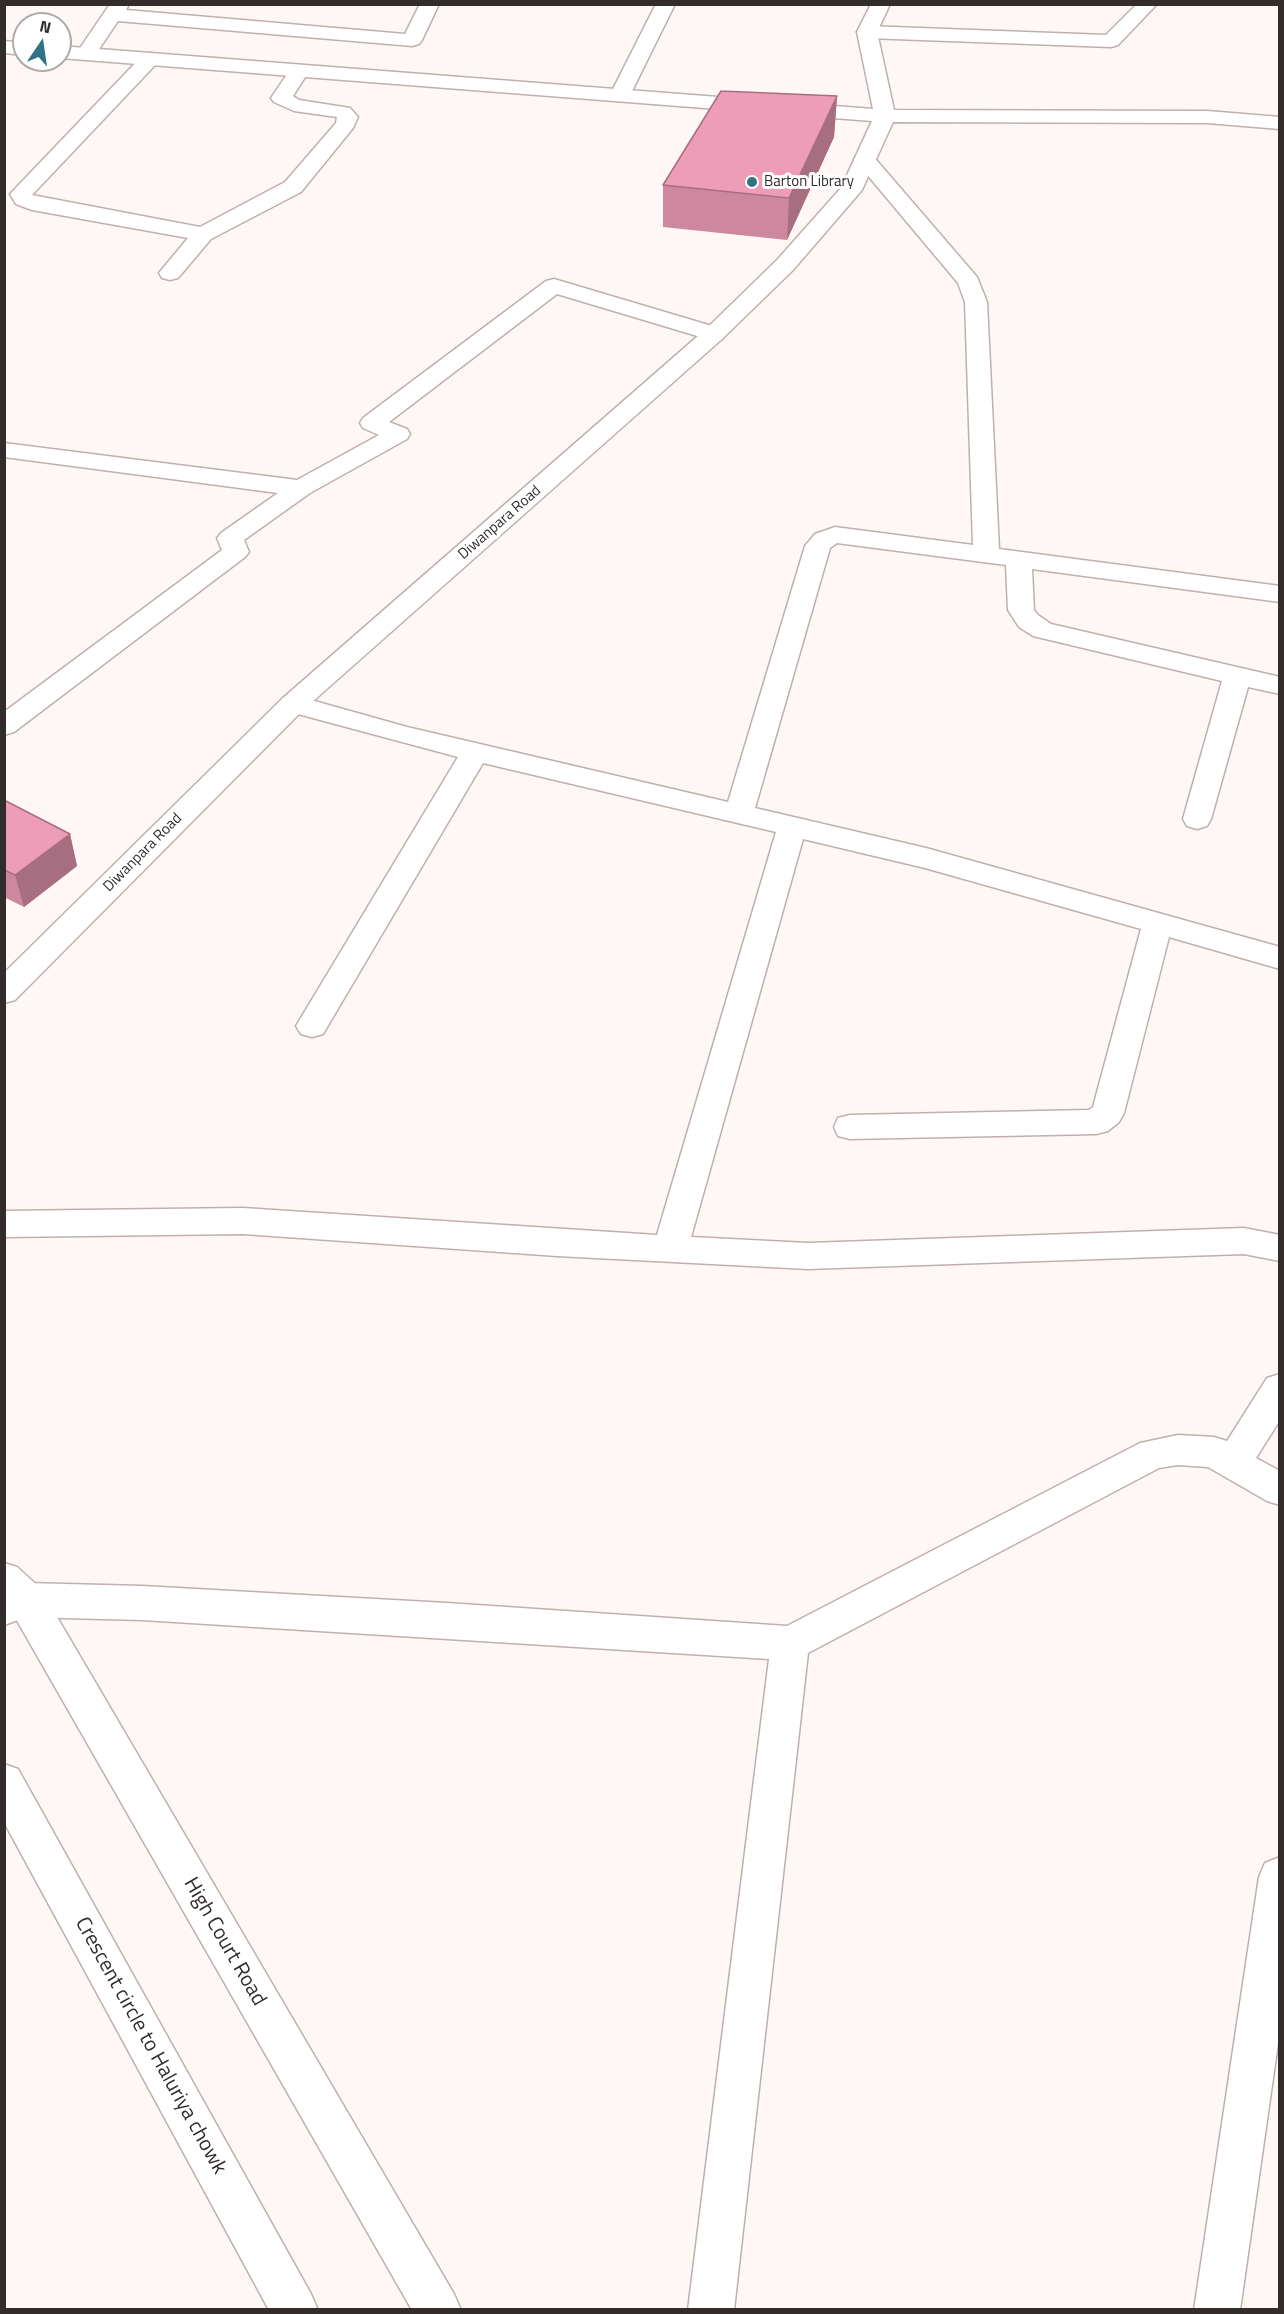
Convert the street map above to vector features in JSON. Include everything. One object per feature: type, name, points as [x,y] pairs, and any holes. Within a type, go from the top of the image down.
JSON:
[{"type":"street","points":[[86,54],[117,10],[412,40],[430,4]]},
{"type":"street","points":[[620,96],[666,4]]},
{"type":"street","points":[[880,4],[867,32],[885,116]]},
{"type":"street","points":[[867,32],[1112,41],[1148,4]]},
{"type":"street","points":[[72,53],[885,116],[1207,117],[1280,123]]},
{"type":"street","points":[[150,59],[21,194],[24,199],[32,203],[203,234]]},
{"type":"street","points":[[170,273],[203,234],[293,187],[346,124],[348,117],[343,112],[294,105],[281,98],[299,70]]},
{"type":"street","name":"Diwanpara Road","points":[[4,992],[293,704],[714,334],[785,265],[851,190],[885,116]]},
{"type":"street","points":[[865,159],[969,282],[976,303],[986,554]]},
{"type":"street","points":[[4,726],[236,552],[230,538],[301,488],[398,434],[372,423],[554,286],[714,334]]},
{"type":"street","points":[[4,450],[301,488]]},
{"type":"street","points":[[738,815],[818,546],[824,538],[835,535],[854,537],[1280,594]]},
{"type":"street","points":[[1019,559],[1021,610],[1028,621],[1042,630],[1280,686]]},
{"type":"street","points":[[1197,819],[1237,676]]},
{"type":"street","points":[[293,704],[475,752],[926,858],[1280,958]]},
{"type":"street","points":[[312,1026],[475,752]]},
{"type":"street","points":[[670,1249],[792,827]]},
{"type":"street","points":[[850,1127],[1096,1122],[1108,1113],[1157,924]]},
{"type":"street","points":[[4,1224],[243,1221],[808,1256],[1244,1241],[1280,1248]]},
{"type":"street","points":[[1233,1464],[1280,1388]]},
{"type":"street","points":[[12,1595],[447,1620],[790,1644],[1153,1454],[1178,1450],[1214,1452],[1280,1490]]},
{"type":"street","name":"High Court Road","points":[[12,1595],[438,2310]]},
{"type":"street","points":[[711,2310],[790,1644]]},
{"type":"street","name":"Crescent circle to Haluriya chowk","points":[[4,1782],[295,2310]]},
{"type":"street","points":[[1217,2310],[1280,1877]]},
{"type":"building","points":[[721,91],[837,96],[789,198],[663,185]]},
{"type":"building","points":[[4,800],[70,834],[15,875],[4,870]]},
{"type":"place","name":"Barton Library","points":[[752,182]]}]
